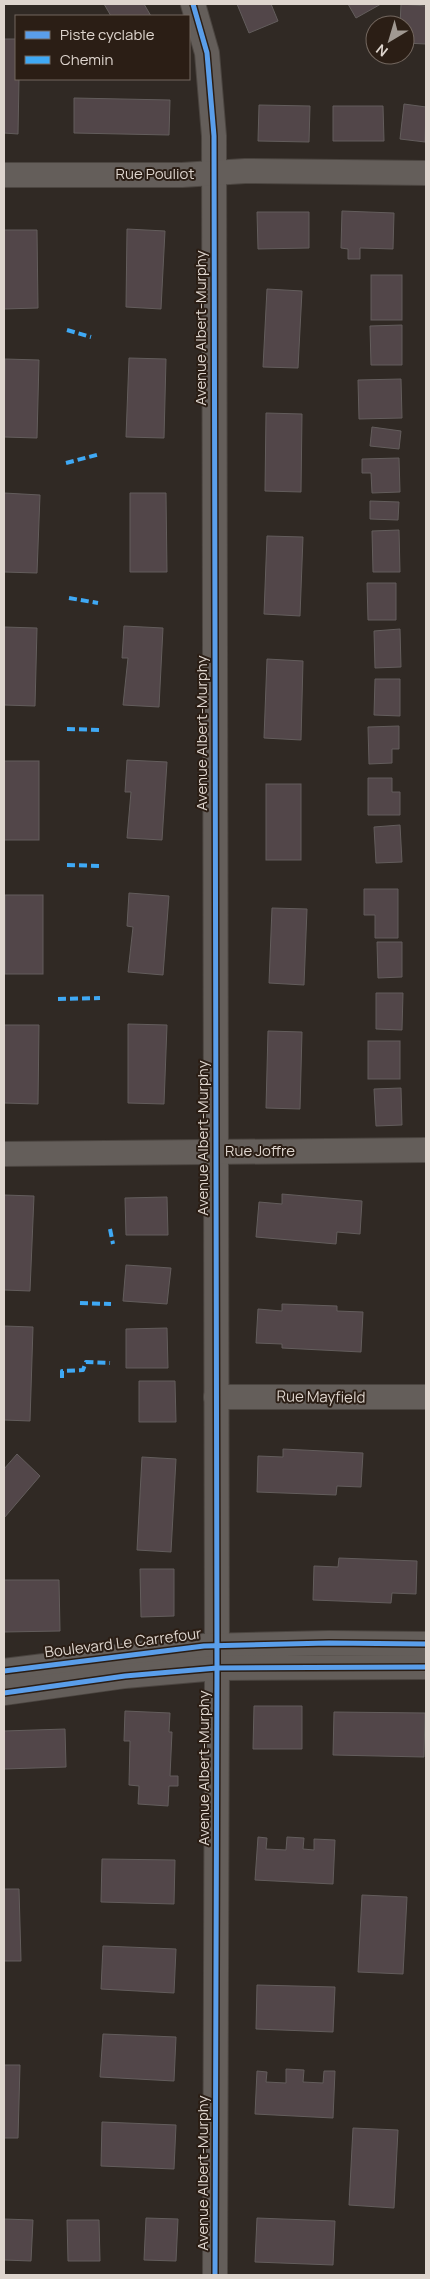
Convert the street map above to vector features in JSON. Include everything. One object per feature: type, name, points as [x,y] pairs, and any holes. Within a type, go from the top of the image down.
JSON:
[{"type":"street","name":"Avenue Albert-Murphy","points":[[193,4],[202,32],[210,77],[214,121],[217,1657],[216,2275]]},
{"type":"street","name":"Rue Pouliot","points":[[4,175],[182,175],[254,171],[426,173]]},
{"type":"street","name":"Rue Joffre","points":[[4,1154],[426,1150]]},
{"type":"street","name":"Rue Mayfield","points":[[216,1397],[426,1397]]},
{"type":"street","name":"Boulevard Le Carrefour","points":[[4,1693],[125,1676],[217,1657],[310,1643],[426,1644]]},
{"type":"street","name":"Boulevard Le Carrefour","points":[[4,1671],[171,1648],[217,1657],[426,1667]]},
{"type":"building","points":[[104,4],[144,4],[150,15],[110,15]]},
{"type":"building","points":[[237,4],[271,4],[278,21],[249,33]]},
{"type":"building","points":[[348,4],[381,4],[356,18]]},
{"type":"building","points":[[401,4],[426,6],[426,44],[415,43],[415,15],[400,15]]},
{"type":"building","points":[[4,39],[15,39],[15,80],[19,80],[18,134],[4,133]]},
{"type":"building","points":[[74,98],[170,100],[169,135],[74,133]]},
{"type":"building","points":[[404,104],[426,107],[425,142],[400,139]]},
{"type":"building","points":[[259,105],[310,106],[309,142],[258,141]]},
{"type":"building","points":[[333,106],[383,106],[384,141],[333,141]]},
{"type":"building","points":[[342,211],[394,213],[393,249],[360,248],[360,259],[348,259],[348,249],[341,248]]},
{"type":"building","points":[[257,212],[309,212],[309,248],[258,249]]},
{"type":"building","points":[[127,229],[165,231],[161,309],[126,307]]},
{"type":"building","points":[[4,230],[37,230],[38,308],[4,309]]},
{"type":"building","points":[[371,275],[402,275],[402,320],[371,320]]},
{"type":"building","points":[[267,289],[302,291],[298,368],[263,367]]},
{"type":"building","points":[[402,325],[402,365],[371,365],[370,326]]},
{"type":"building","points":[[129,358],[166,359],[164,438],[126,437]]},
{"type":"building","points":[[5,359],[39,360],[37,438],[4,437]]},
{"type":"building","points":[[401,379],[402,418],[359,419],[358,380]]},
{"type":"building","points":[[266,413],[302,414],[301,492],[265,491]]},
{"type":"building","points":[[372,427],[401,431],[399,449],[370,446]]},
{"type":"building","points":[[399,458],[400,492],[372,493],[371,473],[362,473],[362,459]]},
{"type":"building","points":[[4,493],[40,495],[37,573],[4,572]]},
{"type":"building","points":[[130,493],[166,493],[167,572],[130,572]]},
{"type":"building","points":[[370,501],[399,502],[398,520],[370,519]]},
{"type":"building","points":[[399,530],[400,572],[373,572],[372,531]]},
{"type":"building","points":[[267,536],[303,537],[300,616],[264,614]]},
{"type":"building","points":[[367,583],[396,583],[396,620],[368,620]]},
{"type":"building","points":[[124,626],[163,628],[159,707],[123,705],[128,658],[122,658]]},
{"type":"building","points":[[4,627],[37,628],[35,706],[4,705]]},
{"type":"building","points":[[400,629],[401,667],[375,668],[374,631]]},
{"type":"building","points":[[267,659],[303,661],[301,740],[264,738]]},
{"type":"building","points":[[375,679],[400,679],[400,716],[374,715]]},
{"type":"building","points":[[399,726],[399,749],[392,749],[392,763],[369,764],[368,727]]},
{"type":"building","points":[[127,760],[167,762],[162,840],[127,838],[131,792],[125,792]]},
{"type":"building","points":[[4,761],[39,761],[39,840],[4,840]]},
{"type":"building","points":[[368,778],[392,778],[392,792],[400,792],[400,815],[368,815]]},
{"type":"building","points":[[266,784],[301,784],[301,860],[266,860]]},
{"type":"building","points":[[400,825],[402,862],[376,863],[374,827]]},
{"type":"building","points":[[364,889],[398,889],[398,938],[375,938],[375,915],[364,915]]},
{"type":"building","points":[[129,893],[169,896],[163,975],[128,972],[133,927],[127,926]]},
{"type":"building","points":[[5,895],[43,895],[43,974],[5,974]]},
{"type":"building","points":[[272,908],[307,909],[304,985],[269,983]]},
{"type":"building","points":[[377,942],[402,942],[402,977],[378,978]]},
{"type":"building","points":[[376,993],[403,993],[402,1030],[376,1029]]},
{"type":"building","points":[[128,1024],[167,1025],[164,1104],[128,1103]]},
{"type":"building","points":[[4,1025],[39,1025],[38,1104],[4,1103]]},
{"type":"building","points":[[268,1031],[302,1032],[300,1109],[266,1108]]},
{"type":"building","points":[[368,1041],[400,1041],[400,1079],[368,1079]]},
{"type":"building","points":[[401,1088],[402,1125],[376,1126],[374,1089]]},
{"type":"building","points":[[282,1194],[362,1201],[360,1234],[337,1232],[336,1244],[256,1237],[259,1202],[282,1204]]},
{"type":"building","points":[[4,1195],[34,1196],[30,1291],[4,1290]]},
{"type":"building","points":[[167,1197],[168,1235],[126,1235],[125,1198]]},
{"type":"building","points":[[126,1265],[171,1268],[167,1304],[123,1301]]},
{"type":"building","points":[[282,1304],[337,1306],[337,1311],[363,1312],[361,1352],[282,1348],[282,1344],[256,1343],[258,1309],[282,1311]]},
{"type":"building","points":[[4,1326],[33,1327],[30,1421],[4,1420]]},
{"type":"building","points":[[167,1328],[168,1368],[126,1368],[126,1329]]},
{"type":"building","points":[[139,1381],[175,1381],[176,1422],[139,1422]]},
{"type":"building","points":[[283,1449],[363,1453],[361,1487],[337,1486],[336,1495],[257,1492],[258,1456],[283,1457]]},
{"type":"building","points":[[17,1454],[40,1476],[4,1518],[4,1469]]},
{"type":"building","points":[[142,1457],[176,1459],[171,1552],[137,1550]]},
{"type":"building","points":[[339,1558],[417,1561],[416,1594],[392,1593],[391,1603],[313,1600],[314,1566],[338,1567]]},
{"type":"building","points":[[140,1569],[174,1569],[174,1616],[141,1617]]},
{"type":"building","points":[[4,1580],[59,1580],[60,1631],[4,1632]]},
{"type":"building","points":[[254,1706],[302,1706],[302,1749],[253,1749]]},
{"type":"building","points":[[125,1711],[170,1713],[169,1732],[172,1732],[170,1776],[178,1776],[178,1786],[169,1786],[168,1806],[138,1804],[139,1786],[129,1785],[130,1741],[124,1741]]},
{"type":"building","points":[[334,1712],[425,1713],[424,1757],[333,1755]]},
{"type":"building","points":[[65,1729],[66,1767],[4,1769],[4,1731]]},
{"type":"building","points":[[258,1837],[267,1838],[266,1849],[286,1850],[287,1837],[304,1838],[303,1849],[314,1850],[314,1839],[335,1840],[333,1884],[255,1880]]},
{"type":"building","points":[[102,1859],[175,1860],[174,1904],[101,1902]]},
{"type":"building","points":[[4,1889],[19,1889],[21,1961],[4,1961]]},
{"type":"building","points":[[362,1895],[407,1897],[403,1974],[358,1972]]},
{"type":"building","points":[[103,1946],[176,1949],[174,1993],[101,1989]]},
{"type":"building","points":[[257,1985],[335,1987],[333,2032],[256,2029]]},
{"type":"building","points":[[103,2034],[176,2037],[174,2081],[100,2077]]},
{"type":"building","points":[[4,2065],[20,2065],[18,2138],[4,2138]]},
{"type":"building","points":[[286,2069],[304,2070],[303,2082],[323,2083],[324,2071],[335,2071],[333,2118],[255,2114],[257,2071],[267,2072],[266,2082],[286,2083]]},
{"type":"building","points":[[102,2122],[176,2125],[174,2169],[101,2166]]},
{"type":"building","points":[[353,2128],[398,2130],[394,2208],[349,2205]]},
{"type":"building","points":[[146,2218],[178,2219],[176,2261],[144,2260]]},
{"type":"building","points":[[257,2218],[335,2221],[333,2265],[255,2262]]},
{"type":"building","points":[[4,2219],[33,2220],[31,2261],[4,2260]]},
{"type":"building","points":[[67,2220],[99,2220],[100,2261],[68,2261]]},
{"type":"marked path","points":[[67,330],[91,337]]},
{"type":"marked path","points":[[66,463],[100,454]]},
{"type":"marked path","points":[[69,598],[98,603]]},
{"type":"marked path","points":[[67,729],[103,730]]},
{"type":"marked path","points":[[67,865],[100,866]]},
{"type":"marked path","points":[[58,999],[100,998]]},
{"type":"marked path","points":[[110,1229],[113,1244]]},
{"type":"marked path","points":[[80,1303],[111,1304]]},
{"type":"marked path","points":[[62,1378],[62,1371],[83,1370],[86,1362],[110,1363]]},
{"type":"cycle path","points":[[193,4],[207,53],[214,136],[217,1668],[215,2275]]},
{"type":"cycle path","points":[[4,1671],[204,1646],[329,1643],[426,1644]]},
{"type":"cycle path","points":[[4,1693],[125,1676],[217,1668],[426,1667]]}]
